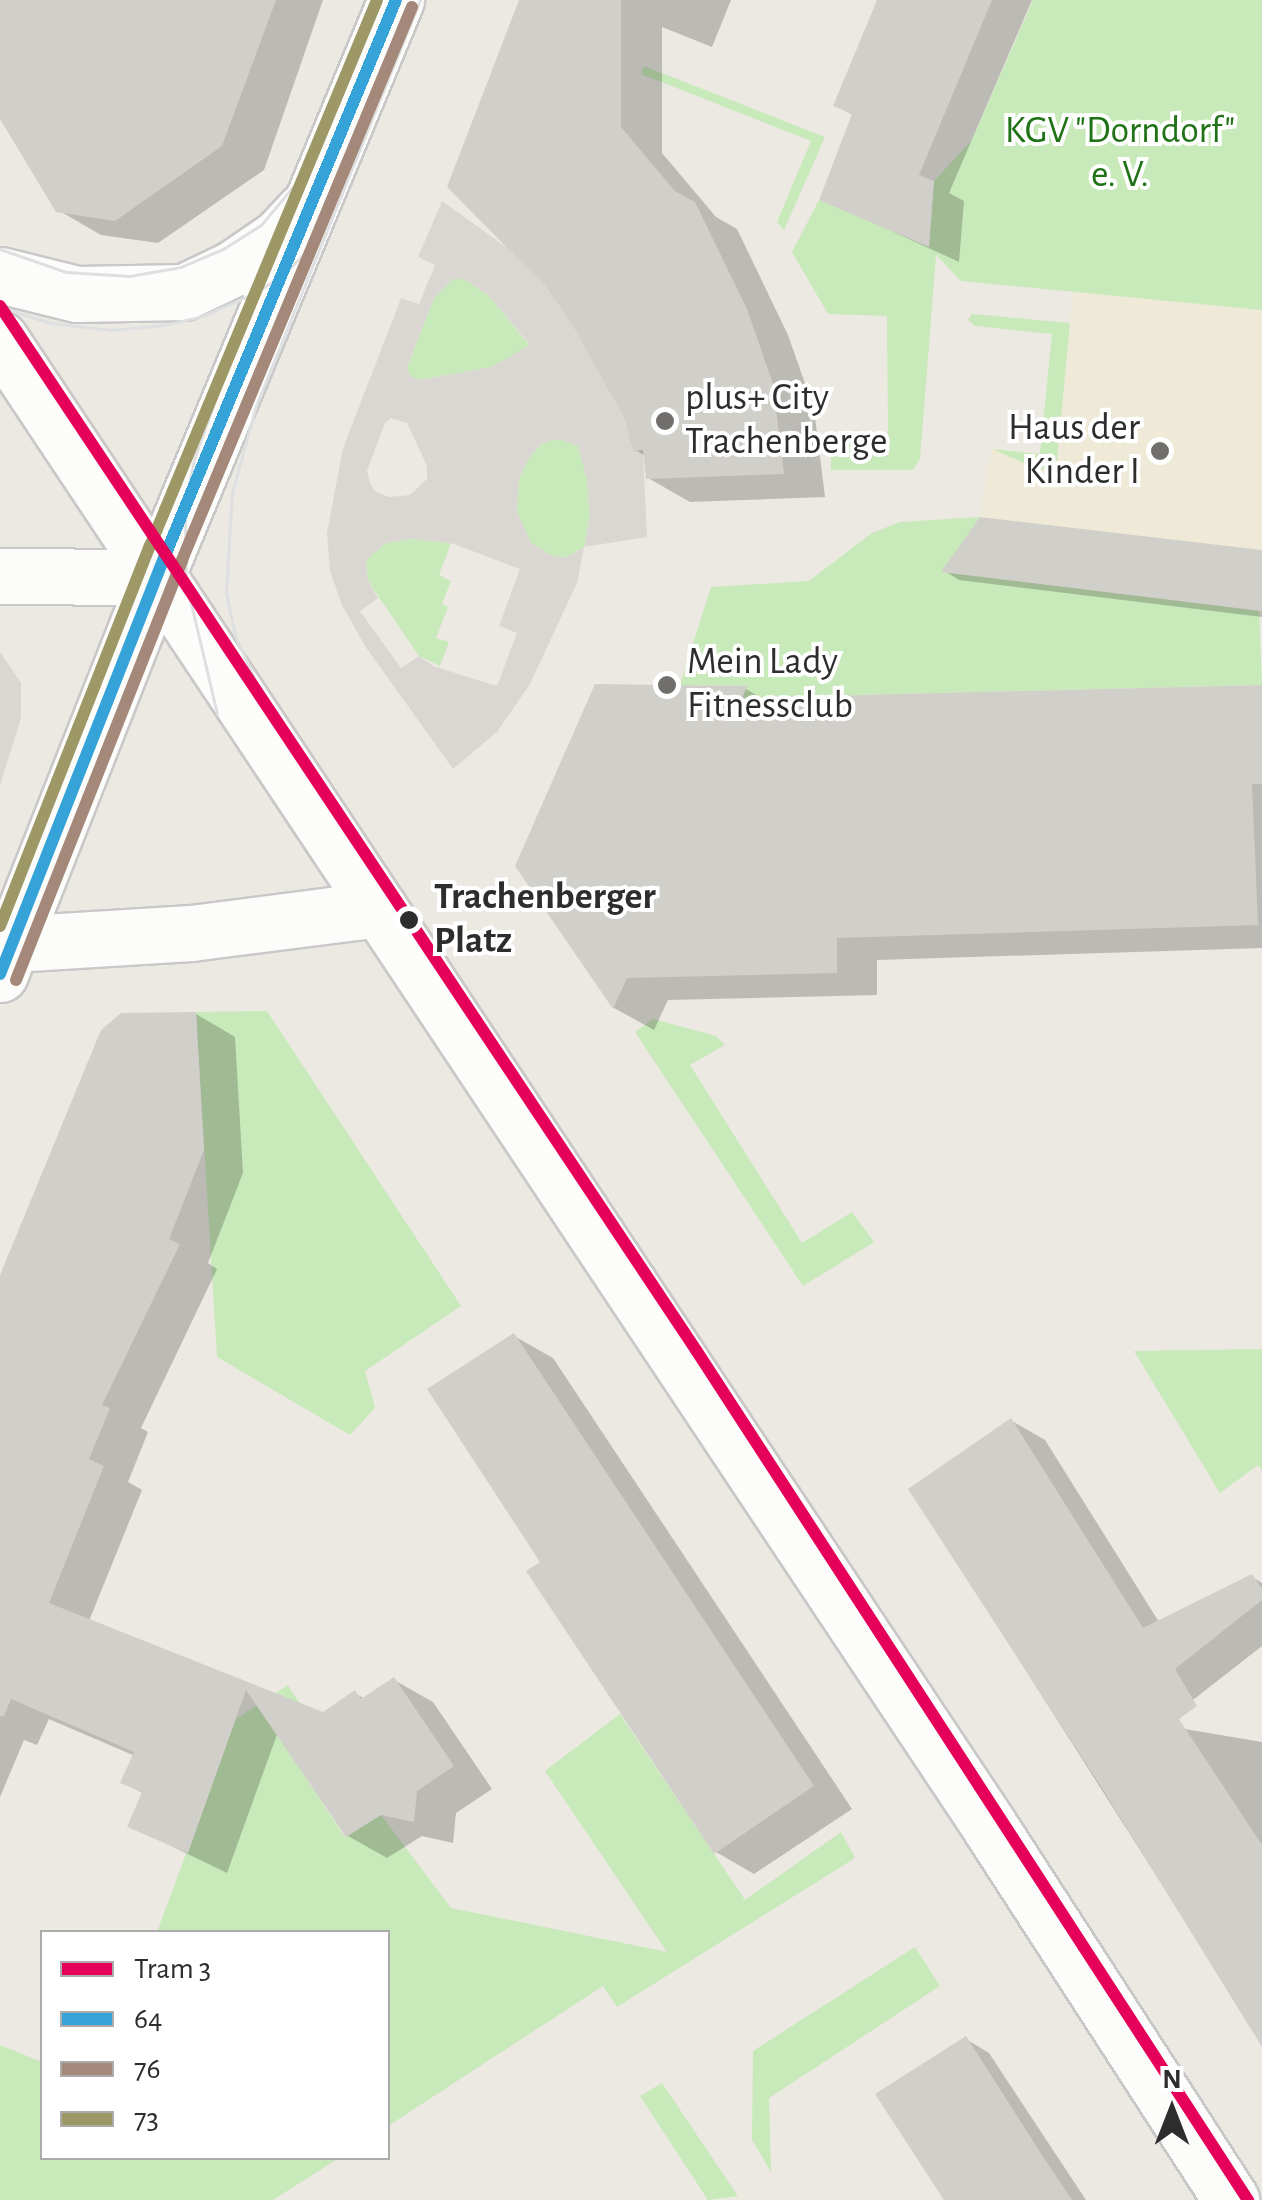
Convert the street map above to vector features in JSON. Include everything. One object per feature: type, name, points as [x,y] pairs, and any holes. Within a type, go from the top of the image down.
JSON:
[{"type":"main road","points":[[379,909],[6,959],[157,577],[396,0]]},
{"type":"main road","points":[[0,276],[77,294],[184,292],[234,268],[278,236],[314,200]]},
{"type":"main road","points":[[0,339],[990,1828],[1231,2200]]},
{"type":"main road","points":[[0,576],[157,577]]},
{"type":"shaded area","name":"Trachenberger Platz","points":[[442,201],[509,249],[545,286],[572,325],[622,414],[633,451],[643,450],[647,537],[584,547],[577,583],[530,684],[497,732],[453,769],[365,646],[342,605],[330,571],[327,533],[343,448],[401,298],[419,304],[435,265],[418,257]],"holes":[[[453,279],[464,279],[489,296],[530,345],[492,367],[420,380],[410,376],[407,367],[434,298]],[[391,418],[407,423],[427,466],[427,479],[410,495],[389,497],[376,492],[370,483],[367,471],[385,423]],[[558,439],[578,446],[587,479],[590,517],[584,547],[567,557],[552,556],[531,543],[517,512],[519,478],[529,458],[542,443]],[[412,539],[451,543],[520,569],[499,626],[517,633],[497,686],[433,666],[419,656],[401,668],[360,611],[378,598],[368,581],[366,560],[386,543]]]},
{"type":"shaded area","name":"Haus der Kinder I","points":[[1073,291],[1262,310],[1262,613],[941,572],[980,517],[992,449],[1057,455]]},
{"type":"shaded area","points":[[0,652],[21,683],[21,718],[0,785]]},
{"type":"green space","name":"KGV \"Dorndorf\" e. V.","points":[[1033,0],[1262,0],[1262,310],[961,281],[936,255],[920,459],[913,470],[831,470],[831,440],[888,438],[887,316],[828,314],[792,252],[819,200],[929,246],[934,181],[972,140]]},
{"type":"green space","points":[[644,66],[825,137],[784,230],[777,222],[811,141],[641,74]]},
{"type":"green space","points":[[453,279],[464,279],[489,296],[530,346],[492,367],[419,380],[410,376],[407,367],[434,298]]},
{"type":"green space","points":[[972,314],[1070,323],[1056,470],[1038,469],[992,449],[1040,454],[1052,334],[975,326],[968,320]]},
{"type":"green space","points":[[558,439],[578,445],[587,479],[590,517],[584,547],[567,557],[552,556],[531,543],[517,512],[519,478],[529,458],[542,443]]},
{"type":"green space","points":[[980,517],[942,572],[1259,611],[1262,685],[742,698],[746,686],[680,685],[711,587],[809,581],[872,533],[900,522]]},
{"type":"green space","points":[[412,539],[451,543],[439,575],[451,581],[442,604],[448,607],[436,638],[449,642],[440,666],[419,656],[368,581],[366,560],[374,551],[386,543]]},
{"type":"green space","points":[[267,1011],[461,1306],[365,1371],[375,1408],[350,1435],[217,1357],[196,1012]]},
{"type":"green space","points":[[653,1019],[716,1036],[725,1045],[690,1065],[802,1243],[852,1212],[874,1242],[803,1286],[635,1032]]},
{"type":"green space","points":[[1262,1349],[1262,1470],[1258,1465],[1220,1493],[1134,1351]]},
{"type":"green space","points":[[288,1685],[316,1729],[287,1750],[345,1837],[381,1815],[451,1908],[667,1952],[545,1771],[620,1714],[745,1900],[841,1832],[855,1858],[617,2007],[603,1986],[390,2125],[390,1930],[158,1930],[236,1719]]},
{"type":"green space","points":[[915,1947],[940,1986],[769,2098],[771,2172],[752,2140],[753,2051]]},
{"type":"green space","points":[[0,2045],[40,2061],[40,2160],[336,2160],[273,2200],[0,2200]]},
{"type":"green space","points":[[662,2083],[738,2196],[708,2200],[640,2096]]},
{"type":"building","points":[[0,0],[276,0],[222,146],[115,221],[56,212],[0,119]]},
{"type":"building","points":[[519,0],[621,0],[621,127],[675,191],[695,202],[747,309],[773,384],[784,474],[646,479],[643,450],[633,451],[623,416],[572,325],[545,286],[447,187]]},
{"type":"building","points":[[877,0],[992,0],[919,175],[934,181],[929,247],[819,200],[852,114],[833,106]]},
{"type":"building","points":[[980,517],[1262,550],[1262,611],[941,572]]},
{"type":"building","points":[[595,684],[747,686],[742,698],[1262,685],[1262,784],[1252,784],[1258,925],[837,938],[837,973],[627,978],[613,1009],[515,866]]},
{"type":"building","points":[[196,1012],[204,1150],[169,1239],[180,1244],[102,1405],[110,1408],[89,1459],[104,1466],[49,1603],[323,1712],[355,1690],[361,1699],[394,1677],[454,1766],[417,1791],[414,1822],[381,1815],[346,1837],[246,1690],[188,1853],[127,1827],[142,1792],[120,1783],[134,1752],[11,1699],[4,1716],[0,1716],[0,1275],[101,1030],[121,1013]]},
{"type":"building","points":[[514,1333],[814,1786],[714,1854],[526,1571],[540,1562],[427,1389]]},
{"type":"building","points":[[1011,1418],[1143,1628],[1252,1574],[1262,1589],[1262,1600],[1175,1669],[1197,1706],[1179,1719],[1262,1845],[1262,2047],[1102,1788],[908,1489]]},
{"type":"building","points":[[966,2036],[1072,2200],[944,2200],[875,2094]]},
{"type":"tram line","points":[[217,714],[186,583],[185,508],[194,459],[253,294],[377,0]]},
{"type":"tram line","points":[[260,691],[235,636],[226,593],[232,493],[256,406],[420,0]]},
{"type":"tram line","points":[[0,249],[66,272],[130,276],[181,267],[223,249],[261,225],[293,187]]},
{"type":"tram line","points":[[0,307],[51,323],[111,330],[164,325],[203,316],[253,294],[282,276],[317,241]]},
{"type":"tram line","name":"3","points":[[0,306],[696,1350],[1248,2200]]},
{"type":"transit line","name":"73","points":[[0,926],[150,546],[377,0]]},
{"type":"transit line","name":"64","points":[[0,974],[166,553],[396,0]]},
{"type":"transit line","name":"76","points":[[16,980],[182,560],[412,7]]},
{"type":"place","name":"plus+ City Trachenberge","points":[[665,421]]},
{"type":"place","name":"Haus der Kinder I","points":[[1160,451]]},
{"type":"place","name":"Mein Lady Fitnessclub","points":[[667,685]]},
{"type":"place","name":"Trachenberger Platz","points":[[409,920]]}]
